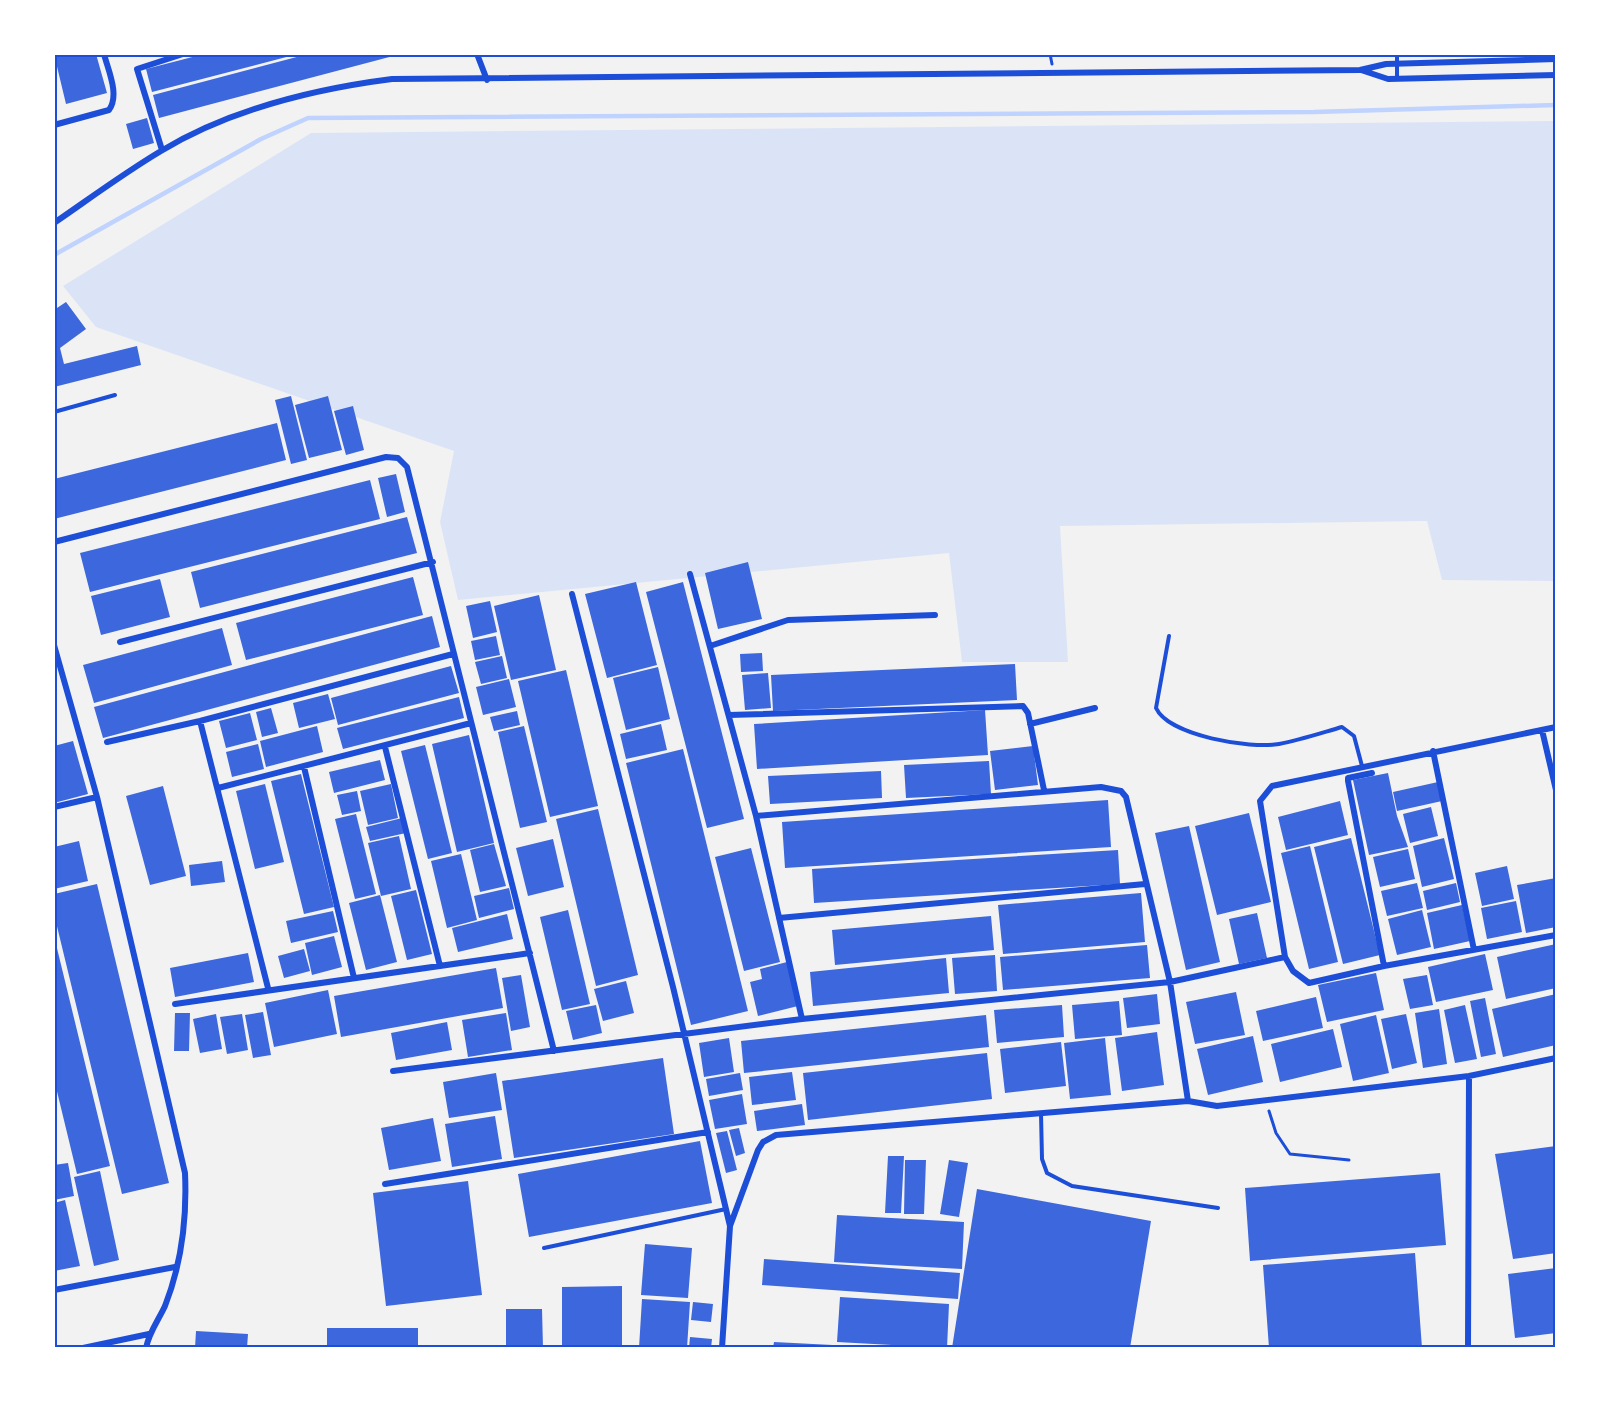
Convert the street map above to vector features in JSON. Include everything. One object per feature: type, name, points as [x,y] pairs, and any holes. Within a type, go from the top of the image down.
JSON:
[{"type":"street","points":[[54,125],[110,110],[114,96],[104,54]]},
{"type":"street","points":[[162,150],[137,69],[183,54]]},
{"type":"street","points":[[477,54],[487,80]]},
{"type":"street","points":[[54,223],[162,150],[228,119],[340,86],[392,79],[487,80],[1360,70],[1398,63],[1556,59]]},
{"type":"street","points":[[1360,70],[1388,80],[1556,75]]},
{"type":"street","points":[[54,542],[386,457],[398,458],[407,466],[433,562],[453,654],[554,1051]]},
{"type":"street","points":[[120,642],[433,562]]},
{"type":"street","points":[[690,574],[756,816],[802,1019]]},
{"type":"street","points":[[572,594],[685,1034],[727,1209],[730,1226],[722,1348]]},
{"type":"street","points":[[710,646],[788,620],[935,615]]},
{"type":"street","points":[[54,645],[98,797],[185,1173],[187,1206],[183,1239],[165,1304],[149,1334],[146,1348]]},
{"type":"street","points":[[107,742],[200,721],[453,654]]},
{"type":"street","points":[[729,715],[1023,706],[1028,713],[1044,790]]},
{"type":"street","points":[[1030,724],[1095,708]]},
{"type":"street","points":[[200,721],[268,988]]},
{"type":"street","points":[[218,788],[385,747],[471,723]]},
{"type":"street","points":[[1556,727],[1272,786],[1260,801],[1286,957],[1293,971],[1309,983],[1384,966],[1556,936]]},
{"type":"street","points":[[1542,730],[1556,790]]},
{"type":"street","points":[[385,747],[440,966]]},
{"type":"street","points":[[1433,751],[1474,950]]},
{"type":"street","points":[[304,767],[354,978]]},
{"type":"street","points":[[1372,773],[1348,778],[1348,781],[1384,966]]},
{"type":"street","points":[[756,816],[1044,790],[1101,787],[1121,791],[1126,798],[1170,982],[1188,1101]]},
{"type":"street","points":[[54,807],[98,797]]},
{"type":"street","points":[[779,918],[1145,884]]},
{"type":"street","points":[[175,1004],[268,988],[530,953]]},
{"type":"street","points":[[393,1071],[802,1019],[1170,982],[1286,957]]},
{"type":"street","points":[[730,1226],[758,1149],[763,1142],[776,1136],[1188,1101],[1217,1106],[1469,1076],[1556,1058]]},
{"type":"street","points":[[1468,1348],[1469,1076]]},
{"type":"street","points":[[385,1184],[708,1132]]},
{"type":"street","points":[[54,1290],[175,1267]]},
{"type":"street","points":[[82,1348],[149,1334]]},
{"type":"lane","points":[[1397,54],[1397,80]]},
{"type":"lane","points":[[54,412],[115,395]]},
{"type":"lane","points":[[1169,636],[1156,708],[1167,722],[1193,733],[1235,743],[1277,744],[1341,728],[1354,736],[1362,766]]},
{"type":"lane","points":[[1041,1114],[1042,1159],[1047,1173],[1072,1186],[1218,1208]]},
{"type":"lane","points":[[544,1248],[727,1209]]},
{"type":"path","points":[[1266,1101],[1276,1133],[1290,1154],[1349,1160]]},
{"type":"shaded area","points":[[1556,121],[1556,581],[1442,580],[1427,521],[1060,526],[1068,662],[962,662],[949,553],[458,600],[440,522],[454,451],[96,327],[63,286],[311,133]]},
{"type":"building","points":[[54,54],[96,54],[107,93],[66,104]]},
{"type":"building","points":[[204,54],[294,55],[152,92],[146,69]]},
{"type":"building","points":[[308,54],[397,55],[159,118],[153,95]]},
{"type":"building","points":[[147,118],[154,143],[133,149],[126,124]]},
{"type":"building","points":[[66,302],[86,329],[60,348],[64,364],[137,346],[141,365],[54,387],[54,310]]},
{"type":"building","points":[[291,396],[307,460],[291,464],[275,400]]},
{"type":"building","points":[[328,396],[342,450],[309,458],[295,405]]},
{"type":"building","points":[[353,406],[364,450],[346,455],[334,411]]},
{"type":"building","points":[[277,423],[286,460],[54,519],[54,479]]},
{"type":"building","points":[[396,474],[405,512],[387,517],[378,478]]},
{"type":"building","points":[[370,480],[380,519],[90,592],[80,553]]},
{"type":"building","points":[[407,517],[417,553],[200,608],[191,572]]},
{"type":"building","points":[[748,562],[762,619],[718,629],[705,573]]},
{"type":"building","points":[[413,577],[423,615],[246,660],[236,623]]},
{"type":"building","points":[[160,579],[170,617],[101,635],[91,596]]},
{"type":"building","points":[[636,582],[657,665],[607,678],[585,594]]},
{"type":"building","points":[[683,582],[744,819],[707,828],[646,592]]},
{"type":"building","points":[[539,595],[556,670],[511,680],[494,606]]},
{"type":"building","points":[[490,601],[497,632],[473,638],[466,606]]},
{"type":"building","points":[[432,616],[440,647],[103,738],[94,707]]},
{"type":"building","points":[[222,628],[232,665],[94,703],[83,665]]},
{"type":"building","points":[[496,636],[500,655],[475,660],[471,641]]},
{"type":"building","points":[[762,653],[763,671],[741,672],[740,654]]},
{"type":"building","points":[[502,656],[507,678],[481,684],[475,662]]},
{"type":"building","points":[[1015,664],[1017,700],[773,711],[771,675]]},
{"type":"building","points":[[451,666],[459,693],[338,725],[331,698]]},
{"type":"building","points":[[658,667],[670,719],[626,730],[613,678]]},
{"type":"building","points":[[566,670],[598,806],[550,817],[518,681]]},
{"type":"building","points":[[768,673],[771,708],[745,710],[742,675]]},
{"type":"building","points":[[509,679],[516,707],[483,715],[476,687]]},
{"type":"building","points":[[328,694],[335,719],[299,728],[293,703]]},
{"type":"building","points":[[459,697],[464,718],[343,749],[337,728]]},
{"type":"building","points":[[271,708],[278,733],[262,737],[256,712]]},
{"type":"building","points":[[985,710],[988,755],[757,769],[754,724]]},
{"type":"building","points":[[517,711],[520,725],[494,731],[490,717]]},
{"type":"building","points":[[250,713],[257,740],[226,748],[219,721]]},
{"type":"building","points":[[661,724],[667,750],[626,759],[620,734]]},
{"type":"building","points":[[317,726],[323,752],[266,767],[260,741]]},
{"type":"building","points":[[524,726],[547,822],[520,828],[498,732]]},
{"type":"building","points":[[469,735],[494,843],[457,852],[432,744]]},
{"type":"building","points":[[73,741],[88,794],[54,803],[54,746]]},
{"type":"building","points":[[258,744],[264,769],[232,777],[226,752]]},
{"type":"building","points":[[425,745],[452,853],[428,859],[401,751]]},
{"type":"building","points":[[1033,746],[1038,785],[995,790],[990,751]]},
{"type":"building","points":[[683,749],[748,1011],[691,1025],[626,763]]},
{"type":"building","points":[[380,760],[385,780],[334,793],[329,772]]},
{"type":"building","points":[[989,761],[991,794],[906,798],[904,765]]},
{"type":"building","points":[[881,771],[882,798],[770,804],[768,776]]},
{"type":"building","points":[[1388,773],[1397,816],[1408,847],[1369,855],[1353,780]]},
{"type":"building","points":[[301,774],[334,907],[304,914],[271,781]]},
{"type":"building","points":[[1438,782],[1442,801],[1397,811],[1393,792]]},
{"type":"building","points":[[265,784],[284,862],[255,869],[236,791]]},
{"type":"building","points":[[391,784],[398,818],[368,825],[360,791]]},
{"type":"building","points":[[163,786],[186,876],[150,885],[126,796]]},
{"type":"building","points":[[357,791],[361,811],[342,815],[337,795]]},
{"type":"building","points":[[1108,800],[1111,847],[785,868],[782,822]]},
{"type":"building","points":[[1340,801],[1348,835],[1286,850],[1278,817]]},
{"type":"building","points":[[1431,807],[1438,836],[1410,843],[1403,814]]},
{"type":"building","points":[[598,809],[638,975],[596,986],[556,819]]},
{"type":"building","points":[[1249,813],[1271,902],[1217,915],[1195,826]]},
{"type":"building","points":[[356,814],[376,894],[355,899],[335,819]]},
{"type":"building","points":[[402,818],[406,833],[370,841],[366,827]]},
{"type":"building","points":[[1189,826],[1220,962],[1186,970],[1155,833]]},
{"type":"building","points":[[399,836],[411,889],[381,896],[368,843]]},
{"type":"building","points":[[1351,838],[1380,955],[1343,964],[1314,847]]},
{"type":"building","points":[[1444,838],[1454,879],[1422,887],[1413,846]]},
{"type":"building","points":[[553,839],[564,887],[528,896],[516,848]]},
{"type":"building","points":[[79,841],[88,881],[54,889],[54,847]]},
{"type":"building","points":[[494,844],[506,886],[480,892],[470,850]]},
{"type":"building","points":[[1310,846],[1338,962],[1309,969],[1281,853]]},
{"type":"building","points":[[751,848],[780,962],[744,971],[715,857]]},
{"type":"building","points":[[1408,849],[1415,879],[1380,887],[1373,857]]},
{"type":"building","points":[[1118,850],[1120,884],[814,903],[812,869]]},
{"type":"building","points":[[461,854],[477,920],[447,928],[431,861]]},
{"type":"building","points":[[222,861],[225,882],[191,886],[189,865]]},
{"type":"building","points":[[1507,866],[1514,899],[1482,906],[1475,873]]},
{"type":"building","points":[[1556,878],[1556,927],[1526,933],[1517,885]]},
{"type":"building","points":[[1417,883],[1423,908],[1387,916],[1381,891]]},
{"type":"building","points":[[1456,883],[1460,902],[1427,910],[1423,891]]},
{"type":"building","points":[[97,884],[169,1183],[122,1194],[54,914],[54,894]]},
{"type":"building","points":[[509,888],[514,909],[479,918],[474,896]]},
{"type":"building","points":[[416,890],[432,954],[407,960],[391,896]]},
{"type":"building","points":[[1141,893],[1145,942],[1003,954],[998,905]]},
{"type":"building","points":[[380,895],[397,962],[366,970],[349,903]]},
{"type":"building","points":[[1516,901],[1522,932],[1487,939],[1481,908]]},
{"type":"building","points":[[1462,905],[1470,941],[1434,949],[1427,913]]},
{"type":"building","points":[[568,910],[590,1004],[562,1010],[540,917]]},
{"type":"building","points":[[1422,910],[1431,947],[1397,955],[1388,919]]},
{"type":"building","points":[[333,911],[338,932],[291,943],[286,921]]},
{"type":"building","points":[[1257,913],[1267,958],[1239,964],[1229,919]]},
{"type":"building","points":[[507,914],[513,939],[458,952],[452,928]]},
{"type":"building","points":[[991,916],[994,950],[835,965],[832,930]]},
{"type":"building","points":[[334,936],[342,967],[312,975],[305,943]]},
{"type":"building","points":[[55,940],[110,1166],[77,1174],[54,1079]]},
{"type":"building","points":[[1556,944],[1556,988],[1506,999],[1497,957]]},
{"type":"building","points":[[1147,945],[1150,978],[1003,990],[1000,957]]},
{"type":"building","points":[[304,949],[310,971],[284,978],[278,956]]},
{"type":"building","points":[[248,953],[254,982],[175,997],[170,968]]},
{"type":"building","points":[[1485,954],[1493,990],[1436,1002],[1428,967]]},
{"type":"building","points":[[995,955],[997,991],[955,994],[952,958]]},
{"type":"building","points":[[946,958],[949,993],[813,1006],[810,972]]},
{"type":"building","points":[[787,962],[798,1006],[758,1016],[750,982],[762,979],[760,969]]},
{"type":"building","points":[[496,968],[503,1008],[341,1037],[334,996]]},
{"type":"building","points":[[1376,973],[1384,1010],[1327,1022],[1318,985]]},
{"type":"building","points":[[521,975],[530,1027],[511,1031],[502,978]]},
{"type":"building","points":[[1427,975],[1433,1005],[1410,1009],[1403,979]]},
{"type":"building","points":[[626,981],[634,1013],[603,1021],[594,989]]},
{"type":"building","points":[[328,990],[337,1034],[274,1047],[265,1003]]},
{"type":"building","points":[[1236,992],[1245,1035],[1195,1044],[1186,1002]]},
{"type":"building","points":[[1157,994],[1160,1024],[1127,1028],[1123,998]]},
{"type":"building","points":[[1556,994],[1556,1045],[1503,1057],[1492,1009]]},
{"type":"building","points":[[1316,997],[1323,1028],[1263,1041],[1256,1011]]},
{"type":"building","points":[[1485,998],[1496,1054],[1481,1057],[1470,1001]]},
{"type":"building","points":[[1119,1001],[1122,1035],[1075,1039],[1072,1005]]},
{"type":"building","points":[[596,1005],[602,1033],[573,1040],[566,1011]]},
{"type":"building","points":[[1062,1005],[1064,1037],[997,1043],[994,1010]]},
{"type":"building","points":[[1465,1005],[1477,1059],[1455,1063],[1444,1010]]},
{"type":"building","points":[[1439,1009],[1447,1064],[1423,1068],[1415,1013]]},
{"type":"building","points":[[263,1012],[271,1055],[253,1058],[245,1015]]},
{"type":"building","points":[[175,1013],[190,1013],[189,1051],[174,1051]]},
{"type":"building","points":[[506,1013],[512,1050],[468,1057],[462,1020]]},
{"type":"building","points":[[216,1014],[222,1049],[200,1053],[193,1019]]},
{"type":"building","points":[[242,1014],[248,1050],[227,1054],[220,1017]]},
{"type":"building","points":[[1406,1014],[1417,1063],[1392,1069],[1381,1019]]},
{"type":"building","points":[[986,1015],[989,1047],[744,1073],[741,1041]]},
{"type":"building","points":[[1376,1015],[1389,1073],[1353,1081],[1340,1024]]},
{"type":"building","points":[[447,1022],[452,1050],[396,1060],[391,1033]]},
{"type":"building","points":[[1333,1029],[1342,1067],[1280,1082],[1271,1044]]},
{"type":"building","points":[[1157,1032],[1164,1085],[1122,1091],[1115,1038]]},
{"type":"building","points":[[1253,1036],[1263,1082],[1208,1095],[1197,1049]]},
{"type":"building","points":[[729,1038],[734,1072],[704,1077],[699,1043]]},
{"type":"building","points":[[1105,1038],[1111,1095],[1070,1099],[1064,1043]]},
{"type":"building","points":[[1061,1042],[1066,1086],[1005,1093],[1000,1049]]},
{"type":"building","points":[[987,1053],[992,1099],[808,1120],[803,1073]]},
{"type":"building","points":[[663,1058],[674,1134],[514,1158],[502,1081]]},
{"type":"building","points":[[792,1072],[796,1100],[752,1105],[749,1077]]},
{"type":"building","points":[[496,1073],[502,1110],[449,1118],[443,1082]]},
{"type":"building","points":[[740,1073],[743,1090],[709,1096],[706,1079]]},
{"type":"building","points":[[742,1094],[747,1124],[715,1129],[709,1100]]},
{"type":"building","points":[[802,1104],[805,1125],[757,1131],[754,1111]]},
{"type":"building","points":[[495,1116],[502,1159],[452,1167],[445,1124]]},
{"type":"building","points":[[433,1118],[441,1161],[389,1170],[381,1128]]},
{"type":"building","points":[[739,1128],[745,1153],[736,1156],[729,1130]]},
{"type":"building","points":[[727,1131],[737,1170],[726,1173],[716,1133]]},
{"type":"building","points":[[700,1141],[712,1203],[529,1237],[518,1174]]},
{"type":"building","points":[[1556,1146],[1556,1253],[1513,1259],[1495,1154]]},
{"type":"building","points":[[888,1156],[904,1156],[901,1213],[885,1213]]},
{"type":"building","points":[[905,1160],[926,1160],[924,1214],[904,1214]]},
{"type":"building","points":[[949,1160],[968,1163],[959,1217],[940,1214]]},
{"type":"building","points":[[68,1163],[74,1196],[54,1200],[54,1165]]},
{"type":"building","points":[[100,1171],[119,1260],[94,1266],[74,1177]]},
{"type":"building","points":[[1440,1173],[1446,1245],[1250,1261],[1245,1188]]},
{"type":"building","points":[[468,1181],[482,1295],[386,1306],[373,1193]]},
{"type":"building","points":[[977,1189],[1151,1221],[1130,1348],[952,1348]]},
{"type":"building","points":[[65,1200],[80,1266],[54,1271],[54,1203]]},
{"type":"building","points":[[837,1215],[964,1222],[962,1269],[834,1262]]},
{"type":"building","points":[[645,1244],[692,1248],[688,1298],[641,1295]]},
{"type":"building","points":[[1415,1253],[1422,1348],[1269,1348],[1263,1265]]},
{"type":"building","points":[[764,1259],[960,1273],[958,1299],[762,1285]]},
{"type":"building","points":[[1556,1268],[1556,1333],[1515,1338],[1508,1274]]},
{"type":"building","points":[[622,1286],[622,1348],[562,1348],[562,1287]]},
{"type":"building","points":[[840,1297],[949,1304],[947,1348],[837,1342]]},
{"type":"building","points":[[642,1299],[690,1302],[687,1348],[639,1348]]},
{"type":"building","points":[[693,1302],[713,1304],[711,1322],[691,1320]]},
{"type":"building","points":[[506,1309],[542,1309],[543,1348],[506,1348]]},
{"type":"building","points":[[327,1328],[418,1328],[418,1348],[327,1348]]},
{"type":"building","points":[[196,1331],[248,1334],[247,1348],[195,1348]]},
{"type":"building","points":[[690,1337],[712,1339],[711,1348],[689,1348]]},
{"type":"building","points":[[774,1342],[852,1346],[852,1348],[773,1348]]},
{"type":"waterway","points":[[54,255],[261,139],[308,118],[1314,112],[1556,105]]}]
